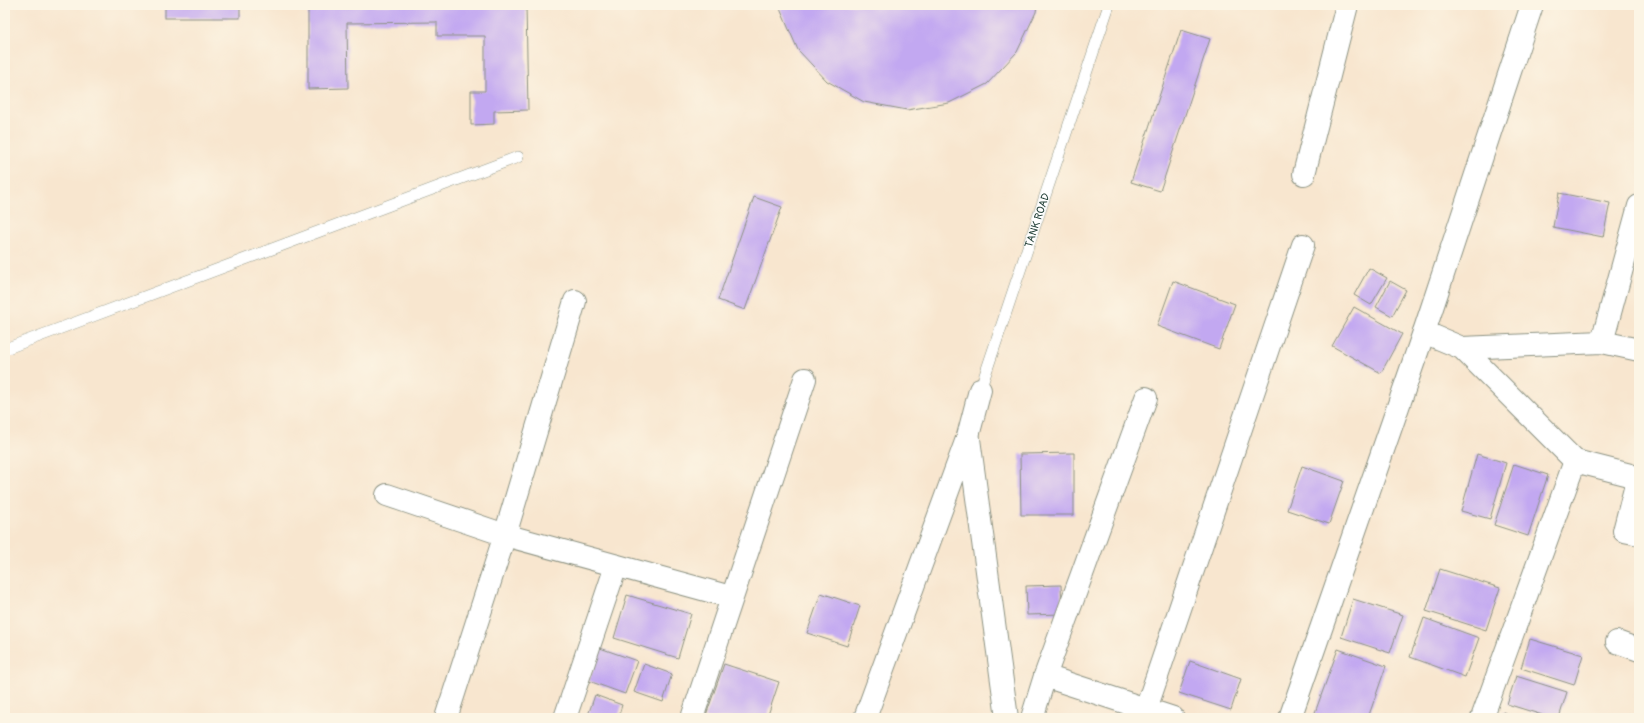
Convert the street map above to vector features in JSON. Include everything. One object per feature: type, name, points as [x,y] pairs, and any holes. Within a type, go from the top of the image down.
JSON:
[{"type":"street","points":[[1304,174],[1347,5]]},
{"type":"street","points":[[1290,718],[1424,332],[1532,5]]},
{"type":"street","points":[[1602,342],[1639,206]]},
{"type":"street","points":[[1146,709],[1303,245]]},
{"type":"street","points":[[446,718],[505,535],[575,301]]},
{"type":"street","points":[[1424,332],[1462,348],[1575,461],[1630,475],[1637,481],[1624,531],[1639,534]]},
{"type":"street","points":[[1462,348],[1602,342],[1639,350]]},
{"type":"street","points":[[692,718],[731,597],[805,379]]},
{"type":"street","name":"TANK ROAD","points":[[865,718],[968,436],[980,390]]},
{"type":"street","points":[[1032,718],[1045,676],[1146,398]]},
{"type":"street","points":[[968,436],[1007,718]]},
{"type":"street","points":[[1482,718],[1575,461]]},
{"type":"street","points":[[387,495],[505,535],[731,597]]},
{"type":"street","points":[[565,718],[616,566]]},
{"type":"street","points":[[1617,642],[1639,650]]},
{"type":"street","points":[[1045,676],[1173,718]]},
{"type":"lane","name":"TANK ROAD","points":[[980,390],[1109,5]]},
{"type":"lane","points":[[5,349],[518,157]]},
{"type":"building","points":[[165,5],[240,5],[240,18],[165,18]]},
{"type":"building","points":[[308,5],[526,5],[528,110],[494,111],[494,124],[471,125],[471,91],[485,91],[485,36],[437,36],[437,22],[347,23],[348,88],[308,89]]},
{"type":"building","points":[[780,5],[1037,5],[1036,12],[1017,52],[987,84],[949,103],[907,110],[864,102],[827,81],[798,50],[781,11]]},
{"type":"building","points":[[1181,30],[1210,39],[1160,191],[1131,182]]},
{"type":"building","points":[[1559,193],[1610,203],[1603,237],[1553,227]]},
{"type":"building","points":[[754,197],[782,207],[745,310],[718,300]]},
{"type":"building","points":[[1369,268],[1387,278],[1371,305],[1354,295]]},
{"type":"building","points":[[1173,281],[1235,304],[1219,349],[1157,326]]},
{"type":"building","points":[[1390,281],[1406,290],[1392,316],[1376,307]]},
{"type":"building","points":[[1354,307],[1402,334],[1381,373],[1332,346]]},
{"type":"building","points":[[1074,453],[1074,515],[1021,515],[1020,454]]},
{"type":"building","points":[[1477,454],[1506,463],[1490,519],[1461,511]]},
{"type":"building","points":[[1514,464],[1548,475],[1528,536],[1494,525]]},
{"type":"building","points":[[1302,466],[1344,481],[1329,524],[1287,510]]},
{"type":"building","points":[[1440,569],[1500,588],[1486,630],[1426,611]]},
{"type":"building","points":[[1061,585],[1062,614],[1027,615],[1026,586]]},
{"type":"building","points":[[821,593],[860,606],[847,646],[807,633]]},
{"type":"building","points":[[627,595],[691,614],[678,658],[614,638]]},
{"type":"building","points":[[1353,599],[1403,615],[1390,653],[1341,637]]},
{"type":"building","points":[[1424,618],[1479,638],[1465,677],[1410,657]]},
{"type":"building","points":[[1530,639],[1583,655],[1574,685],[1521,668]]},
{"type":"building","points":[[600,648],[637,661],[625,694],[589,681]]},
{"type":"building","points":[[1338,649],[1386,666],[1368,718],[1313,718]]},
{"type":"building","points":[[1190,661],[1241,679],[1231,710],[1179,693]]},
{"type":"building","points":[[644,664],[672,674],[663,702],[634,692]]},
{"type":"building","points":[[724,664],[779,682],[767,718],[705,718]]},
{"type":"building","points":[[1516,676],[1567,692],[1559,718],[1552,718],[1507,704]]},
{"type":"building","points":[[595,695],[622,705],[618,718],[587,718]]},
{"type":"building","points":[[1503,712],[1519,718],[1501,718]]}]
